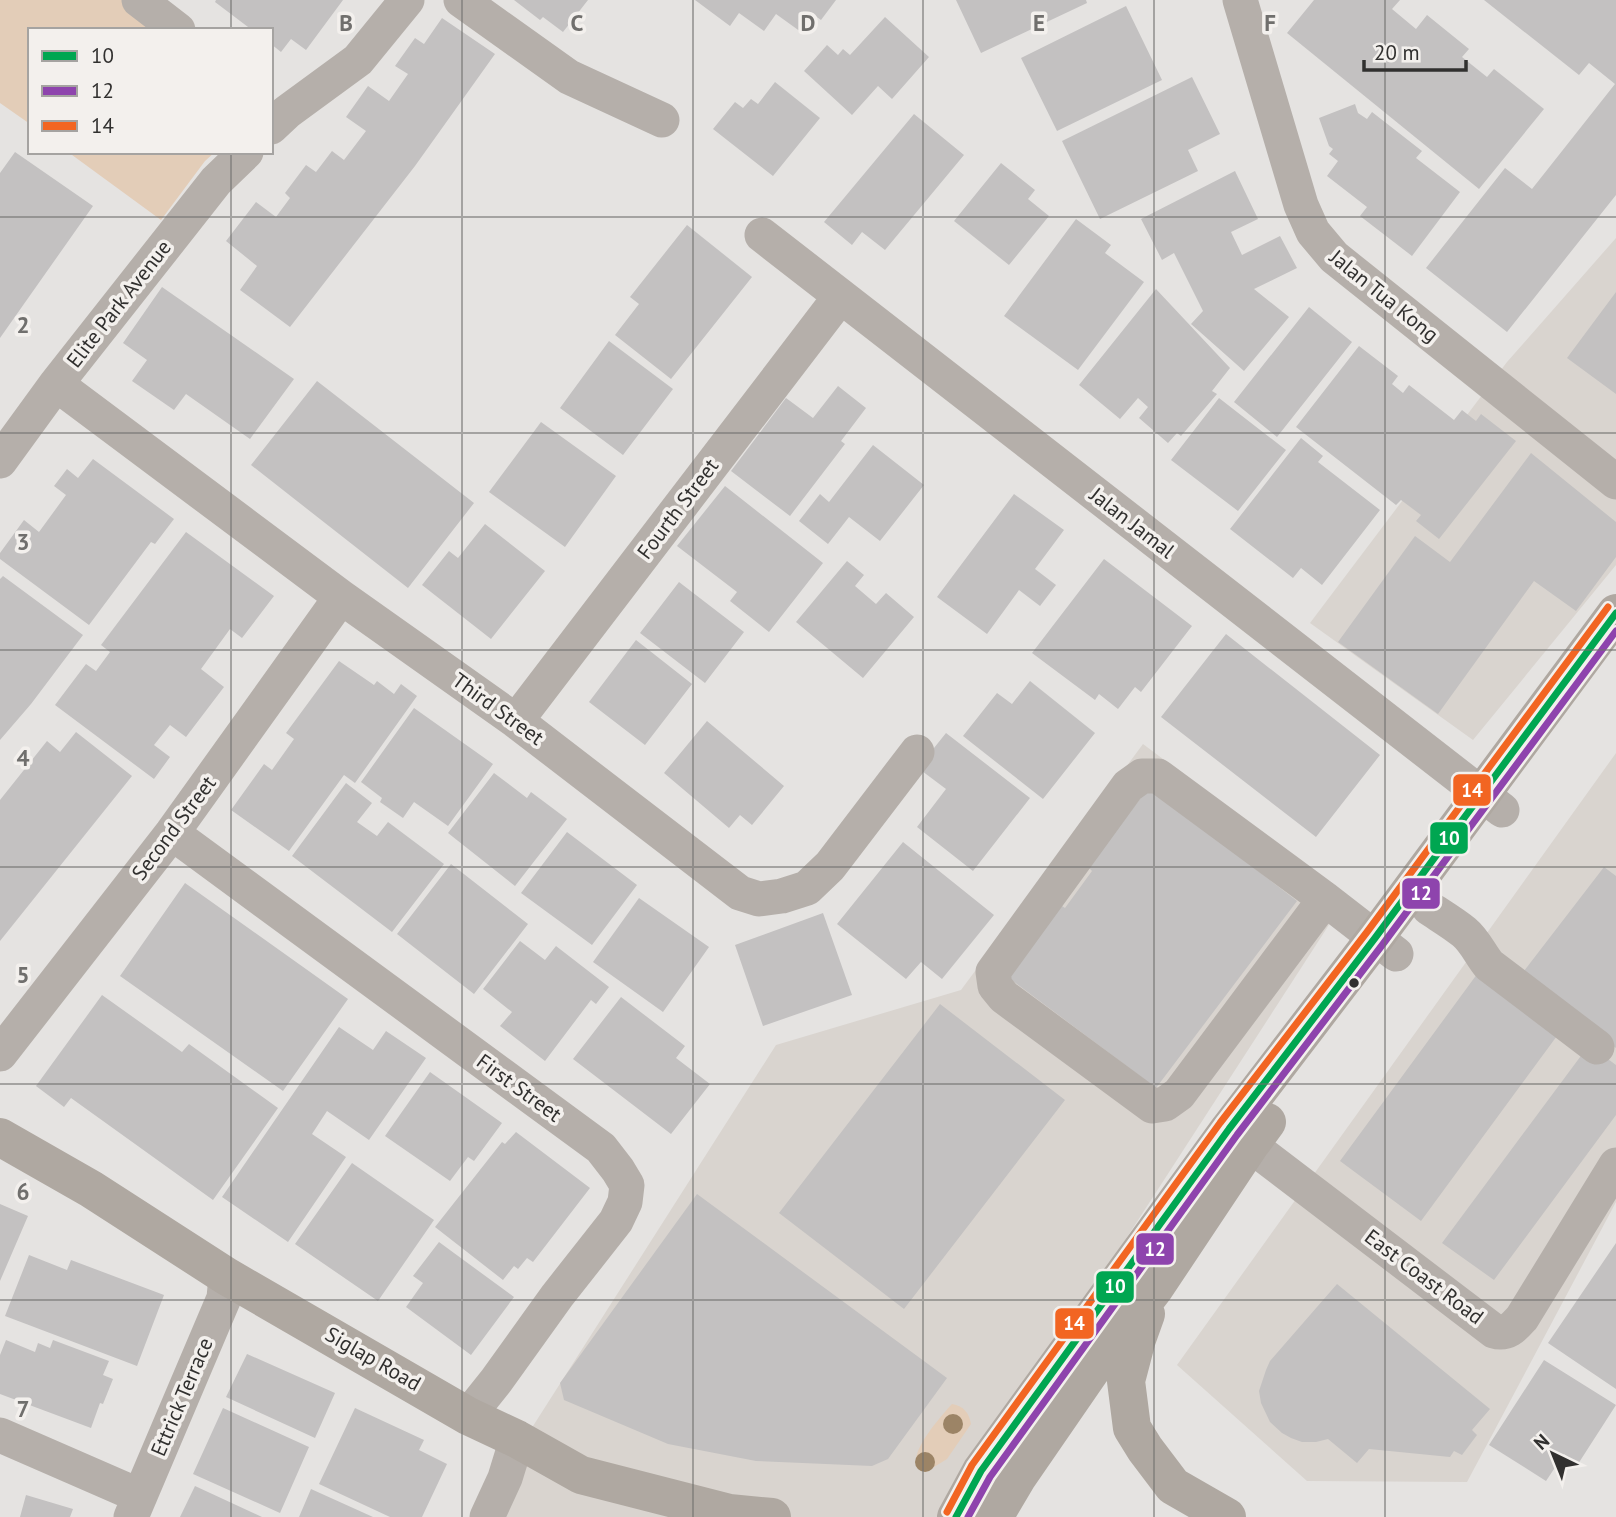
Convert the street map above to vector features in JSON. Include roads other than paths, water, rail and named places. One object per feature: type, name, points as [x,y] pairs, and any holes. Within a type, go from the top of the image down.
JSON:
[{"type":"main road","points":[[1385,946],[1429,908],[1492,802],[1616,613]]},
{"type":"main road","points":[[956,1517],[981,1471],[1385,946],[1492,802],[1616,656]]},
{"type":"main road","name":"Siglap Road","points":[[0,1137],[91,1189],[226,1276],[468,1416],[582,1475],[729,1513],[772,1517]]},
{"type":"main road","points":[[994,1517],[1017,1478],[1090,1372],[1154,1289],[1239,1137]]},
{"type":"main road","points":[[1154,1289],[1126,1381],[1132,1428],[1173,1486],[1227,1517]]},
{"type":"street","points":[[139,0],[175,28]]},
{"type":"street","points":[[277,113],[358,60],[407,0]]},
{"type":"street","points":[[461,0],[569,77],[662,120]]},
{"type":"street","name":"Jalan Tua Kong","points":[[1240,0],[1301,205],[1313,232],[1334,257],[1616,482]]},
{"type":"street","name":"Elite Park Avenue","points":[[0,461],[56,384],[216,181],[244,154]]},
{"type":"street","name":"Jalan Jamal","points":[[762,235],[1492,802]]},
{"type":"street","name":"Fourth Street","points":[[516,721],[840,297]]},
{"type":"street","name":"Third Street","points":[[56,384],[341,597],[516,721],[740,893],[759,899],[782,896],[807,888],[830,866],[917,752]]},
{"type":"street","name":"Second Street","points":[[0,1054],[172,833],[341,597]]},
{"type":"street","points":[[1325,899],[1179,1094],[1165,1104],[1152,1105],[1003,997],[995,986],[993,972],[1128,786],[1142,776],[1158,776],[1325,899],[1385,946]]},
{"type":"street","name":"First Street","points":[[172,833],[601,1148],[627,1185],[625,1202],[616,1221],[468,1416]]},
{"type":"street","points":[[1429,908],[1464,932],[1489,965],[1597,1047]]},
{"type":"street","name":"East Coast Road","points":[[1239,1137],[1494,1331],[1502,1333],[1510,1330],[1522,1318],[1616,1165]]},
{"type":"street","name":"Ettrick Terrace","points":[[136,1506],[224,1298],[226,1276]]},
{"type":"street","points":[[0,1435],[136,1506]]},
{"type":"street","points":[[487,1517],[505,1478],[517,1439]]}]
